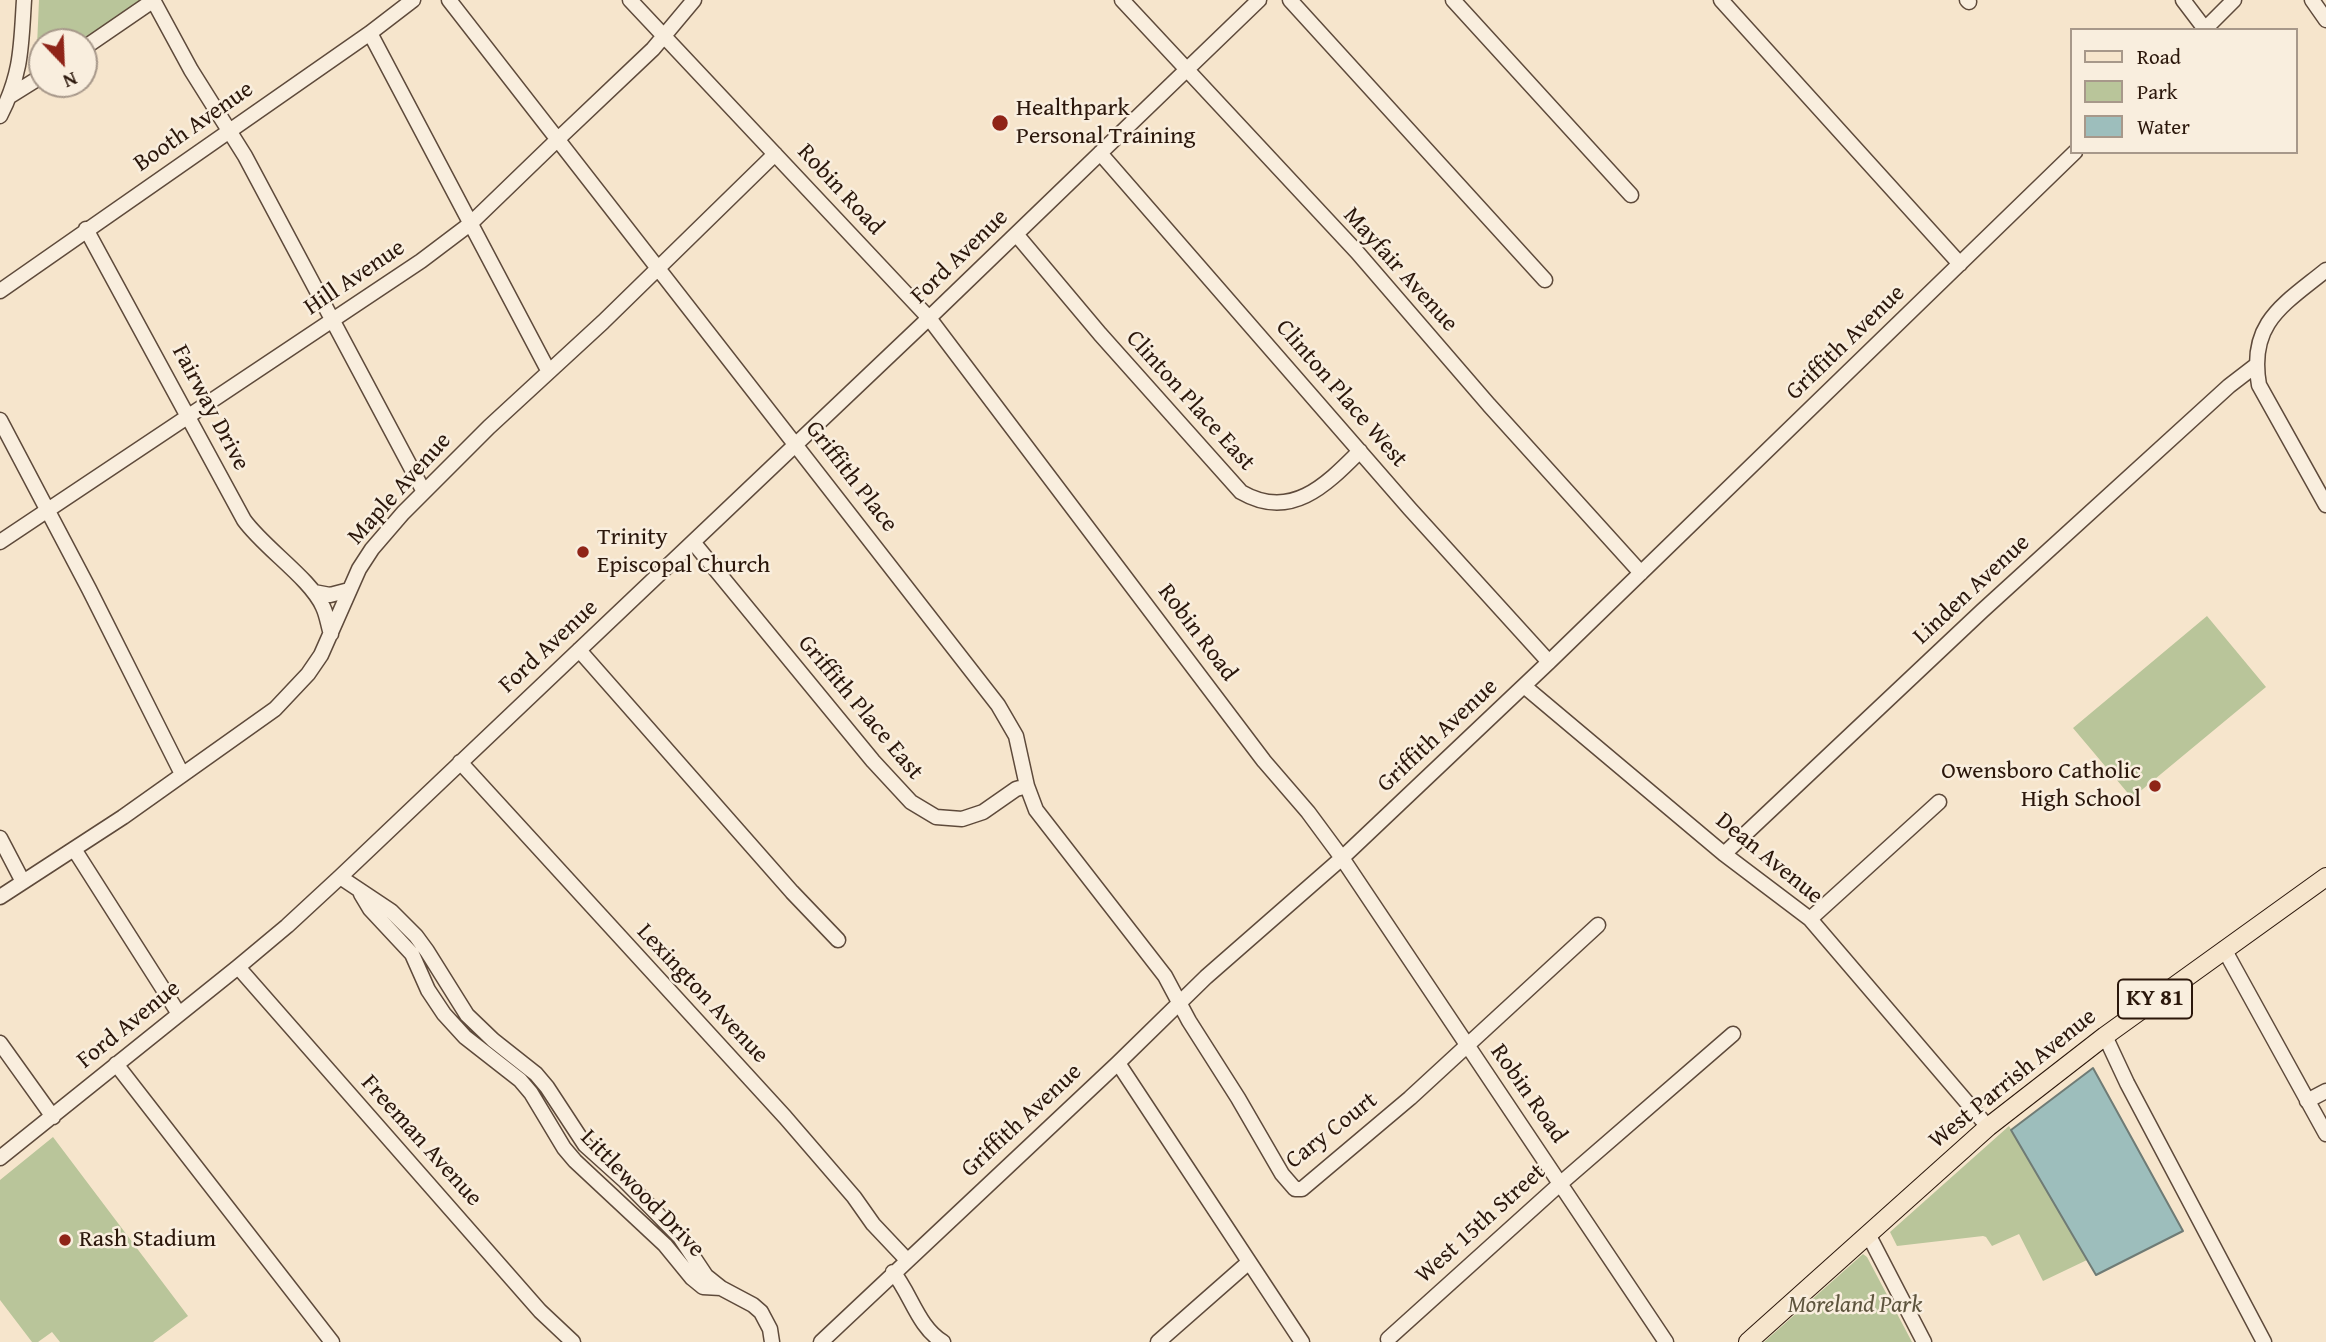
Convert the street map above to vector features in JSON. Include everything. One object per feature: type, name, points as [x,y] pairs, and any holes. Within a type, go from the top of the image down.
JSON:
[{"type":"main road","name":"West Parrish Avenue","points":[[1748,1342],[1988,1126],[2105,1036],[2326,877]]},
{"type":"street","points":[[0,116],[10,96],[20,60],[24,0]]},
{"type":"street","points":[[98,38],[153,0],[191,70],[245,156],[424,492]]},
{"type":"street","name":"Booth Avenue","points":[[0,291],[370,33],[413,0]]},
{"type":"street","name":"Griffith Place","points":[[449,0],[999,705],[1016,736],[1027,786],[1037,810],[1165,976],[1180,1002]]},
{"type":"street","name":"Robin Road","points":[[630,0],[929,318],[1264,761],[1308,812],[1342,858],[1666,1342]]},
{"type":"street","name":"Hill Avenue","points":[[0,542],[421,261],[470,224],[664,37],[694,0]]},
{"type":"street","name":"Mayfair Avenue","points":[[1122,0],[1357,252],[1489,405],[1641,573]]},
{"type":"street","name":"Ford Avenue","points":[[0,1158],[287,926],[929,318],[1259,0]]},
{"type":"street","points":[[1290,0],[1545,280]]},
{"type":"street","points":[[1453,0],[1631,195]]},
{"type":"street","points":[[1721,0],[1960,264]]},
{"type":"street","points":[[2183,0],[2204,28]]},
{"type":"street","points":[[2206,28],[2234,0]]},
{"type":"street","points":[[2312,0],[2326,20]]},
{"type":"street","points":[[370,33],[549,372]]},
{"type":"street","points":[[10,96],[28,85]]},
{"type":"street","name":"Clinton Place West","points":[[1100,153],[1360,451],[1549,662]]},
{"type":"street","name":"Maple Avenue","points":[[0,897],[74,849],[275,709],[308,674],[331,634],[349,590],[372,549],[489,427],[658,270],[775,154]]},
{"type":"street","name":"Griffith Avenue","points":[[821,1342],[1180,1002],[1342,858],[1549,662],[2073,154]]},
{"type":"street","name":"Fairway Drive","points":[[86,229],[244,520],[256,536],[314,592],[323,607],[331,634]]},
{"type":"street","name":"Clinton Place East","points":[[1016,234],[1100,334],[1241,492],[1263,502],[1289,502],[1314,491],[1360,451]]},
{"type":"street","points":[[2326,270],[2273,316],[2259,342],[2255,366],[2259,385],[2326,505]]},
{"type":"street","name":"Linden Avenue","points":[[1724,854],[1982,611],[2229,386],[2255,366]]},
{"type":"street","points":[[0,420],[182,774]]},
{"type":"street","name":"Griffith Place East","points":[[693,542],[873,761],[911,802],[936,817],[962,819],[983,812],[1016,789],[1027,786]]},
{"type":"street","points":[[314,592],[330,595],[349,590]]},
{"type":"street","points":[[579,650],[792,892],[838,940]]},
{"type":"street","name":"Dean Avenue","points":[[1524,685],[1724,854],[1810,919],[1988,1126]]},
{"type":"street","name":"Lexington Avenue","points":[[460,762],[785,1117],[854,1196],[873,1224],[907,1260]]},
{"type":"street","points":[[1810,919],[1939,802]]},
{"type":"street","points":[[0,838],[23,882]]},
{"type":"street","points":[[74,849],[179,1014]]},
{"type":"street","name":"Littlewood Drive","points":[[340,877],[391,911],[416,936],[467,1015],[493,1040],[536,1074],[585,1145],[680,1237],[706,1276],[720,1288],[761,1312],[772,1342]]},
{"type":"street","points":[[1466,1045],[1598,925]]},
{"type":"street","points":[[2224,949],[2326,1134]]},
{"type":"street","name":"Freeman Avenue","points":[[238,967],[540,1311],[573,1342]]},
{"type":"street","name":"Cary Court","points":[[1180,1002],[1282,1174],[1298,1190],[1331,1167],[1466,1045]]},
{"type":"street","name":"West 15th Street","points":[[1388,1339],[1561,1182],[1733,1034]]},
{"type":"street","points":[[2105,1036],[2264,1342]]},
{"type":"street","points":[[0,1043],[52,1117]]},
{"type":"street","points":[[1118,1063],[1302,1342]]},
{"type":"street","points":[[116,1064],[332,1342]]},
{"type":"street","points":[[2307,1101],[2326,1091]]},
{"type":"street","points":[[1868,1234],[1924,1342]]},
{"type":"street","points":[[1158,1342],[1249,1262]]},
{"type":"street","points":[[894,1272],[924,1325],[943,1342]]},
{"type":"green space","points":[[39,0],[141,0],[98,32],[98,28],[38,28]]},
{"type":"green space","points":[[2207,616],[2266,687],[2132,798],[2073,728]]},
{"type":"green space","points":[[2009,1126],[2087,1260],[2043,1281],[2019,1234],[1992,1246],[1983,1236],[1897,1246],[1890,1232]]},
{"type":"green space","name":"Rash Stadium","points":[[53,1137],[188,1316],[153,1342],[60,1342],[52,1332],[38,1342],[32,1342],[0,1300],[0,1180]]},
{"type":"green space","name":"Moreland Park","points":[[1863,1254],[1912,1342],[1764,1342]]},
{"type":"water","points":[[2093,1068],[2183,1231],[2096,1275],[2011,1130]]},
{"type":"place","name":"Healthpark Personal Training","points":[[1000,123]]},
{"type":"place","name":"Trinity Episcopal Church","points":[[583,552]]},
{"type":"place","name":"Owensboro Catholic High School","points":[[2155,786]]},
{"type":"place","name":"Rash Stadium","points":[[65,1240]]}]
